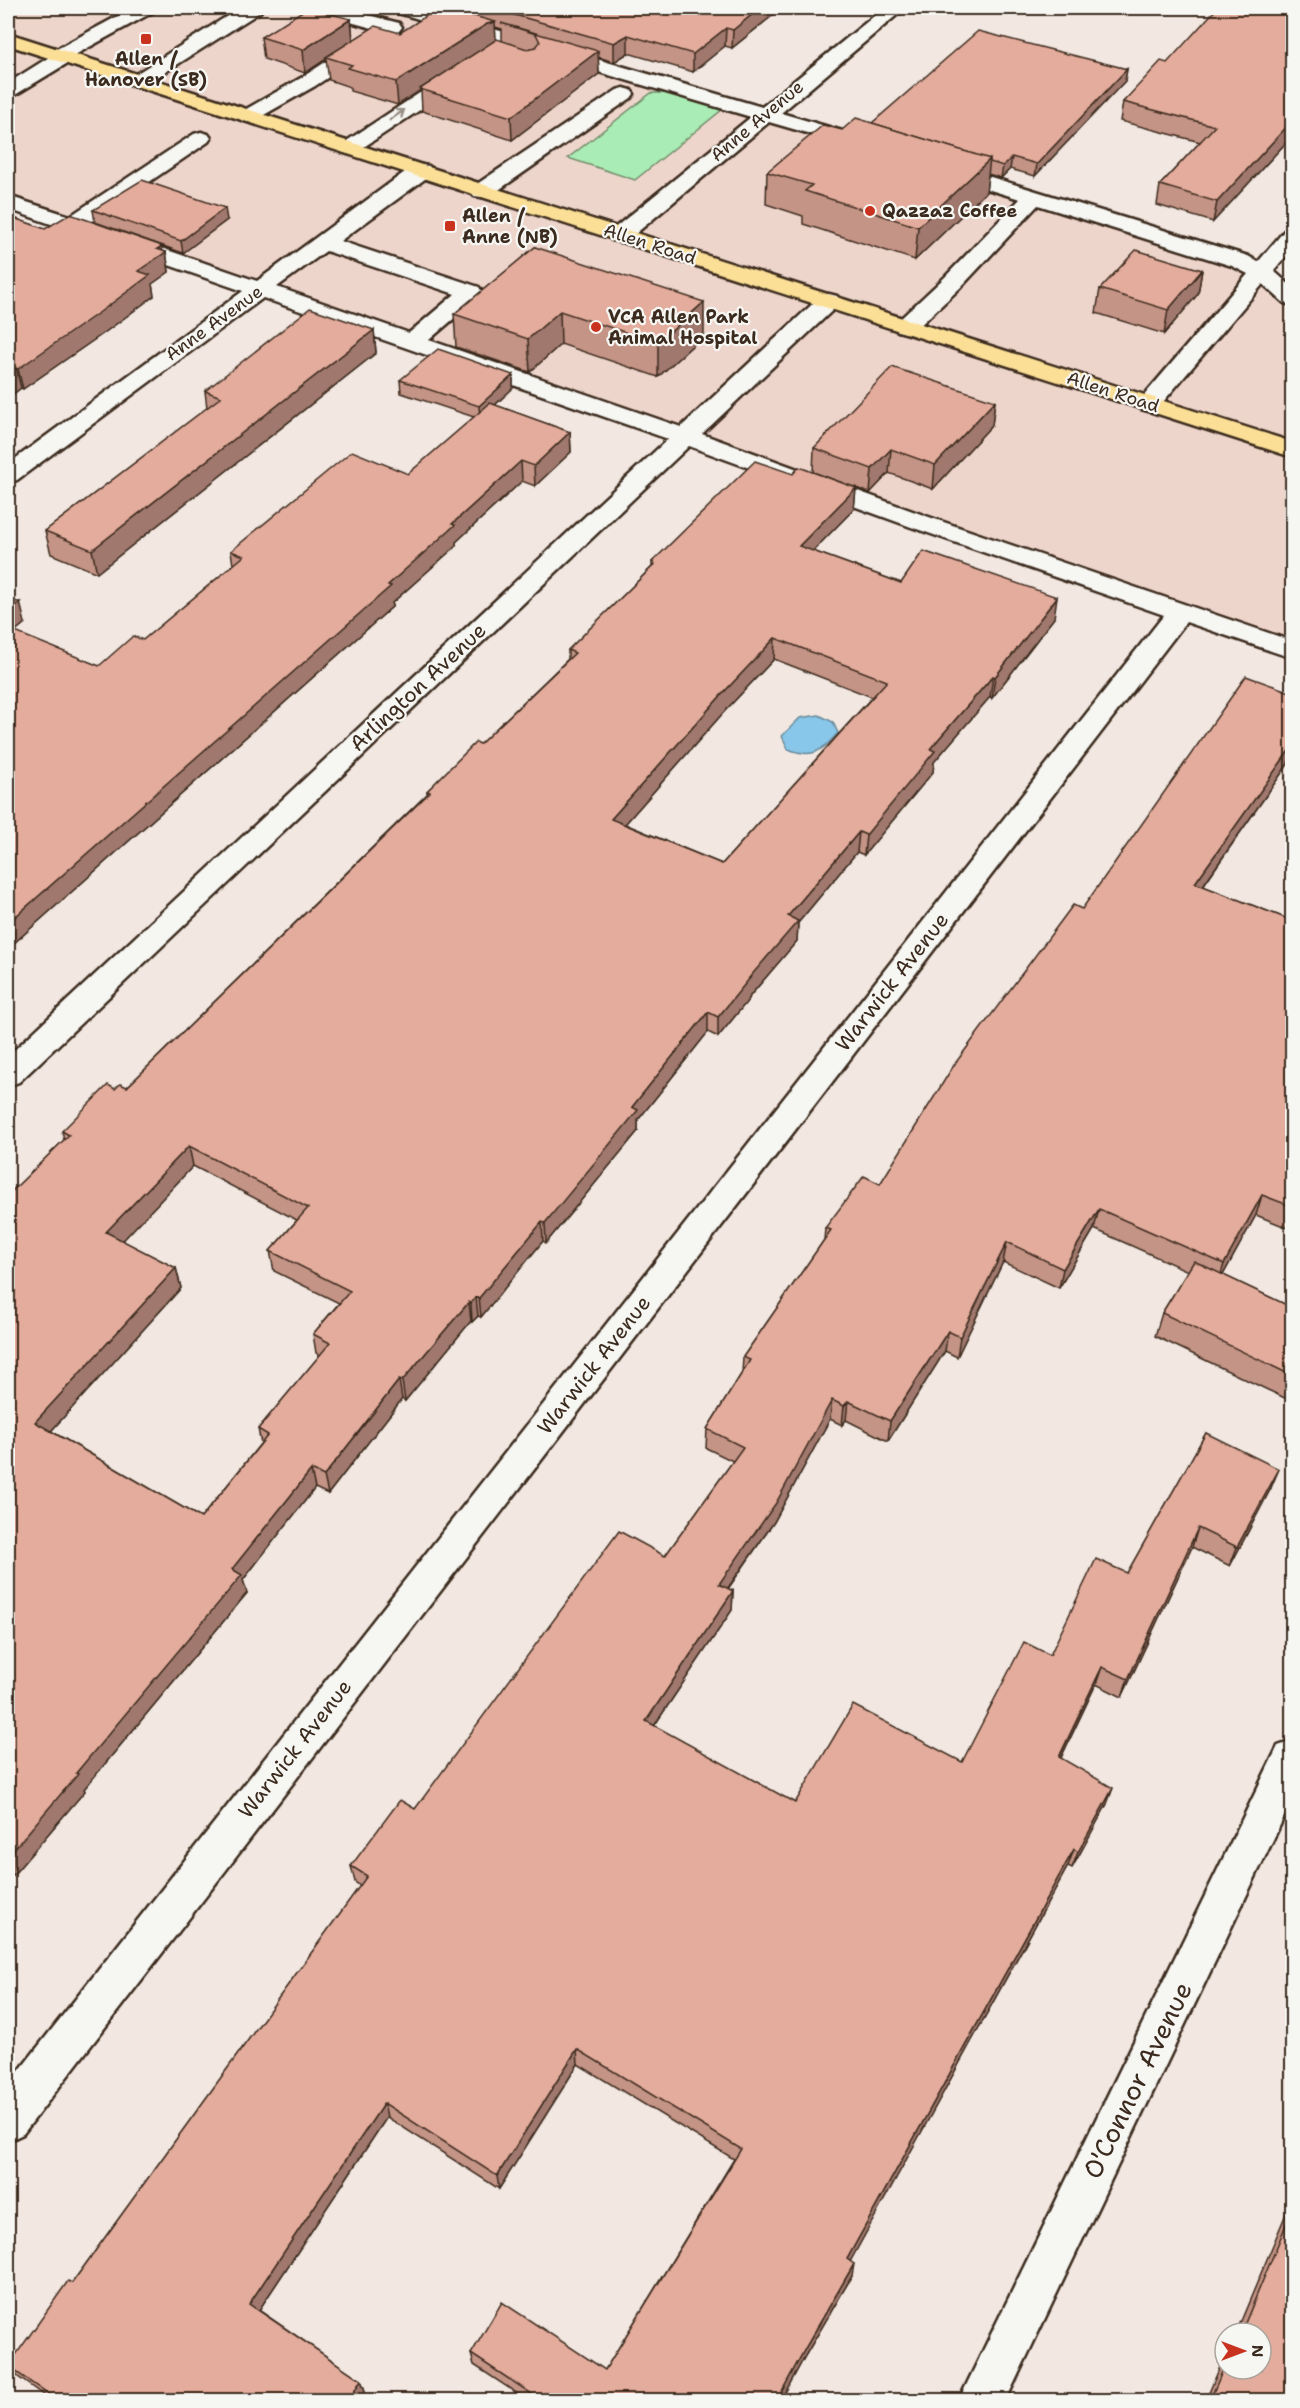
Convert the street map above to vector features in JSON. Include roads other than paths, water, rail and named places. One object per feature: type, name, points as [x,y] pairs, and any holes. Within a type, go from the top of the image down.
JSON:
[{"type":"main road","name":"Allen Road","points":[[8,39],[1293,450]]},
{"type":"street","points":[[138,81],[253,8]]},
{"type":"street","points":[[248,116],[308,82],[392,27],[320,8]]},
{"type":"street","points":[[402,8],[877,148]]},
{"type":"street","name":"Anne Avenue","points":[[620,235],[895,8]]},
{"type":"street","points":[[8,91],[131,11]]},
{"type":"street","points":[[482,191],[624,94],[496,52]]},
{"type":"street","points":[[349,148],[476,64]]},
{"type":"street","points":[[72,225],[201,138]]},
{"type":"street","points":[[922,162],[1240,261],[1262,272],[1293,298]]},
{"type":"street","name":"Anne Avenue","points":[[8,475],[421,171]]},
{"type":"street","points":[[906,326],[953,282],[1034,197]]},
{"type":"street","points":[[8,202],[1293,650]]},
{"type":"street","points":[[1149,404],[1293,236]]},
{"type":"street","points":[[323,243],[471,292],[414,342]]},
{"type":"street","name":"Arlington Avenue","points":[[8,1074],[829,302]]},
{"type":"street","name":"Warwick Avenue","points":[[8,2119],[1180,612]]},
{"type":"street","name":"O'Connor Avenue","points":[[982,2400],[1293,1759]]},
{"type":"water","points":[[819,715],[833,722],[838,733],[816,752],[804,753],[788,749],[782,736],[800,718]]},
{"type":"place","name":"Allen / Hanover (SB)","points":[[146,39]]},
{"type":"place","name":"Qazzaz Coffee","points":[[870,211]]},
{"type":"place","name":"Allen / Anne (NB)","points":[[450,226]]},
{"type":"place","name":"VCA Allen Park Animal Hospital","points":[[596,327]]}]
